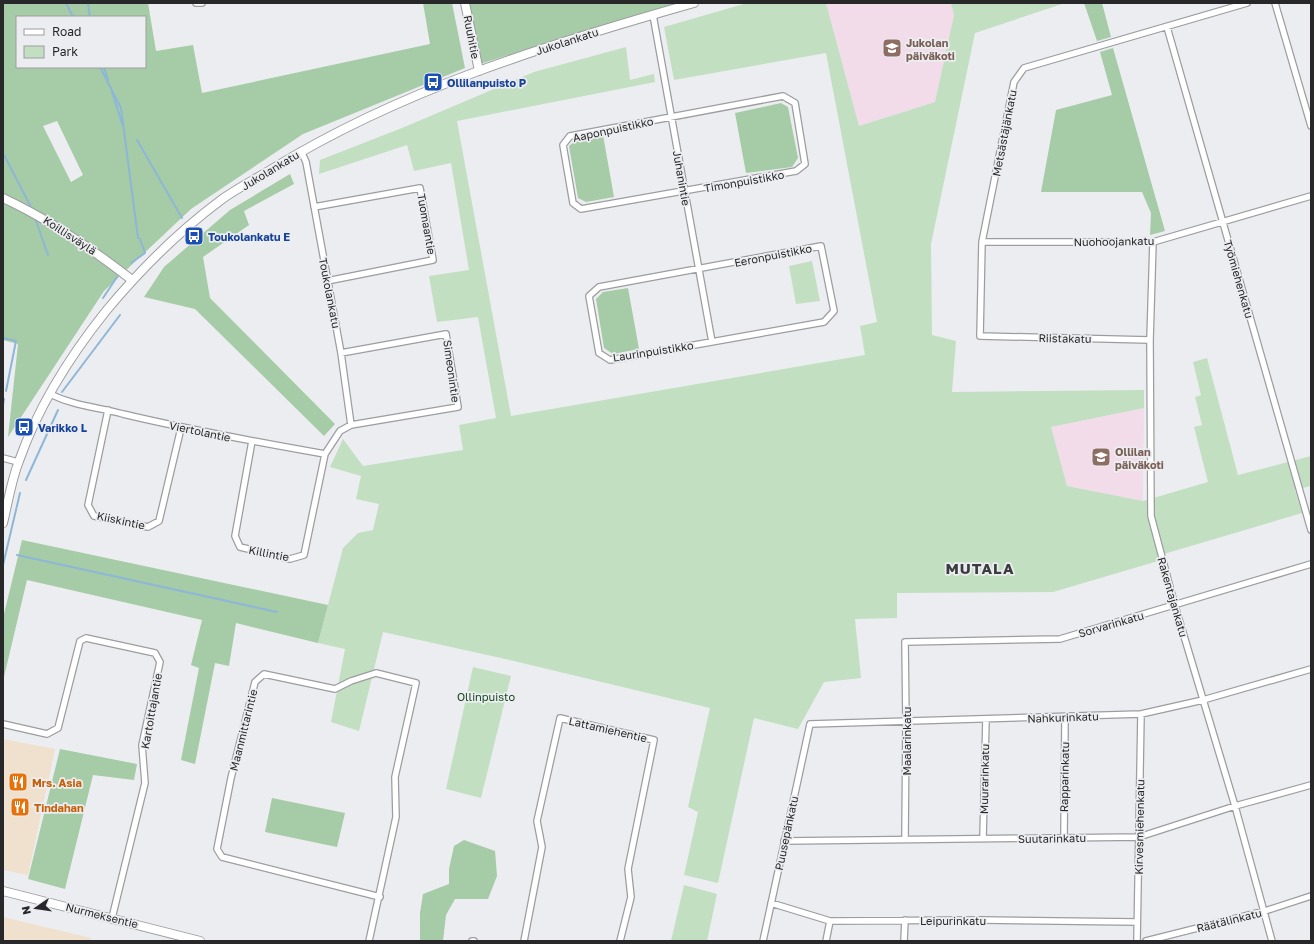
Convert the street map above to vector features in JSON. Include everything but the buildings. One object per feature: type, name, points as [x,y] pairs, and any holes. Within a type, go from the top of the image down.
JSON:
[{"type":"main road","name":"Ruuhitie","points":[[465,3],[479,71]]},
{"type":"main road","name":"Jukolankatu","points":[[3,524],[18,462],[31,430],[50,394],[81,342],[132,280],[154,257],[222,199],[301,151],[406,100],[479,71],[563,42],[694,3]]},
{"type":"main road","name":"Koillisväylä","points":[[3,198],[29,210],[66,231],[95,251],[132,280]]},
{"type":"main road","name":"Nurmeksentie","points":[[3,891],[200,941]]},
{"type":"street","points":[[196,3],[202,3]]},
{"type":"street","name":"Metsästäjänkatu","points":[[980,336],[982,242],[1014,82],[1024,68],[1247,3]]},
{"type":"street","points":[[1275,3],[1311,126]]},
{"type":"street","name":"Juhanintie","points":[[653,15],[712,342]]},
{"type":"street","name":"Työmiehenkatu","points":[[1167,27],[1311,530]]},
{"type":"street","name":"Timonpuistikko","points":[[671,117],[783,96],[795,103],[805,164],[796,171],[684,192]]},
{"type":"street","name":"Aaponpuistikko","points":[[671,117],[570,136],[563,145],[564,152],[573,203],[581,209],[684,192]]},
{"type":"street","name":"Toukolankatu","points":[[301,151],[306,162],[341,353],[351,425]]},
{"type":"street","name":"Tuomaantie","points":[[314,207],[420,188],[433,260],[327,281]]},
{"type":"street","name":"Nuohoojankatu","points":[[982,242],[1153,242],[1311,196]]},
{"type":"street","name":"Rakentajankatu","points":[[1153,242],[1150,340],[1151,516],[1175,606],[1235,806],[1272,941]]},
{"type":"street","name":"Eeronpuistikko","points":[[699,269],[821,246],[834,311],[824,322],[712,342]]},
{"type":"street","name":"Laurinpuistikko","points":[[699,269],[599,287],[589,296],[599,352],[610,360],[712,342]]},
{"type":"street","name":"Simeonintie","points":[[341,353],[446,334],[458,407],[351,425]]},
{"type":"street","name":"Riistakatu","points":[[980,336],[1150,340]]},
{"type":"street","name":"Viertolantie","points":[[50,394],[68,403],[108,410],[181,428],[325,454]]},
{"type":"street","name":"Kiiskintie","points":[[108,410],[88,505],[94,516],[148,527],[159,521],[181,428]]},
{"type":"street","points":[[325,454],[340,431],[351,425]]},
{"type":"street","name":"Killintie","points":[[252,441],[235,536],[240,547],[290,559],[304,555],[325,454]]},
{"type":"street","points":[[3,458],[18,462]]},
{"type":"street","name":"Sorvarinkatu","points":[[905,642],[1060,639],[1175,606],[1311,564]]},
{"type":"street","name":"Kartoittajantie","points":[[3,724],[47,734],[58,728],[80,641],[86,638],[155,654],[160,662],[142,745],[145,783],[112,918]]},
{"type":"street","name":"Maalarinkatu","points":[[905,642],[905,839]]},
{"type":"street","name":"Nahkurinkatu","points":[[810,724],[1141,714],[1203,700],[1311,669]]},
{"type":"street","name":"Maanmittarintie","points":[[369,941],[380,897],[396,817],[395,777],[416,683],[376,673],[351,681],[335,689],[264,674],[255,682],[231,778],[217,849],[222,857],[380,897]]},
{"type":"street","name":"Kirvesmiehenkatu","points":[[1137,941],[1141,714]]},
{"type":"street","name":"Rapparinkatu","points":[[1064,838],[1065,717]]},
{"type":"street","name":"Lattamiehentie","points":[[524,941],[542,847],[538,821],[560,718],[654,740],[628,869],[631,897],[620,941]]},
{"type":"street","name":"Muurarinkatu","points":[[983,838],[986,719]]},
{"type":"street","name":"Puusepänkatu","points":[[762,941],[810,724]]},
{"type":"street","name":"Suutarinkatu","points":[[784,841],[1139,837],[1235,806],[1311,785]]},
{"type":"street","name":"Räätälinkatu","points":[[1146,941],[1265,911],[1311,896]]},
{"type":"street","name":"Leipurinkatu","points":[[771,903],[830,921],[905,920],[1137,922]]},
{"type":"street","points":[[904,941],[905,920]]},
{"type":"street","points":[[826,941],[830,921]]},
{"type":"shaded area","name":"Jukolan päiväkoti","points":[[826,3],[951,3],[954,15],[935,102],[859,126]]},
{"type":"shaded area","name":"Ollilan päiväkoti","points":[[1144,408],[1143,501],[1067,486],[1051,427]]},
{"type":"shaded area","points":[[3,739],[55,749],[28,875],[3,870]]},
{"type":"shaded area","points":[[3,917],[91,938],[91,941],[3,941]]},
{"type":"green space","points":[[3,3],[148,3],[156,51],[193,45],[202,93],[430,44],[423,3],[452,3],[465,68],[303,134],[191,209],[104,291],[8,437],[18,344],[3,340]],"holes":[[[57,121],[83,175],[71,182],[43,126]]]},
{"type":"green space","points":[[468,3],[681,3],[480,64]]},
{"type":"green space","points":[[747,3],[826,3],[859,126],[935,102],[954,15],[951,3],[1065,3],[975,33],[931,244],[932,335],[956,341],[952,392],[1144,390],[1144,408],[1051,427],[1067,486],[1143,501],[1208,482],[1194,427],[1202,425],[1195,397],[1201,395],[1193,362],[1207,358],[1238,475],[1311,456],[1311,486],[1295,490],[1302,513],[1157,556],[1158,561],[1053,592],[897,593],[897,618],[855,619],[861,678],[824,682],[798,729],[754,718],[718,883],[684,875],[698,812],[688,807],[710,708],[514,661],[383,632],[359,731],[331,722],[345,649],[318,643],[343,548],[358,533],[373,530],[379,504],[356,499],[361,476],[330,467],[343,439],[363,466],[463,450],[459,425],[496,418],[478,317],[437,322],[429,276],[469,270],[451,163],[414,171],[407,145],[319,174],[320,160],[402,128],[534,72],[626,47],[630,80],[654,74],[655,82],[457,121],[511,416],[865,355],[860,326],[877,322],[826,53],[674,80],[664,27]]},
{"type":"green space","points":[[1084,3],[1102,3],[1111,37],[1097,41]]},
{"type":"green space","points":[[1113,48],[1165,231],[1150,235],[1151,213],[1142,192],[1041,192],[1056,110],[1112,95],[1100,52]]},
{"type":"green space","points":[[781,103],[788,107],[798,158],[792,167],[746,173],[735,113]]},
{"type":"green space","points":[[603,135],[614,197],[586,202],[578,198],[569,146],[575,141]]},
{"type":"green space","points":[[290,174],[294,184],[244,211],[249,225],[203,257],[210,298],[335,424],[324,436],[195,309],[144,297],[164,267],[230,210]]},
{"type":"green space","points":[[812,261],[820,301],[796,304],[789,266]]},
{"type":"green space","points":[[628,288],[639,349],[613,354],[604,348],[596,299],[603,292]]},
{"type":"green space","points":[[22,540],[328,605],[318,643],[236,623],[229,666],[215,663],[195,764],[181,760],[199,668],[191,665],[202,620],[27,580],[3,681],[3,618]]},
{"type":"green space","name":"Ollinpuisto","points":[[473,667],[511,676],[481,798],[446,789]]},
{"type":"green space","points":[[60,749],[137,764],[134,780],[93,775],[65,889],[28,879]]},
{"type":"green space","points":[[272,798],[345,813],[337,847],[265,832]]},
{"type":"green space","points":[[464,840],[495,851],[497,876],[488,899],[455,899],[446,915],[443,941],[420,941],[420,913],[423,894],[449,884],[449,869],[454,846]]},
{"type":"green space","points":[[684,885],[717,894],[707,941],[671,941]]},
{"type":"waterway","points":[[66,3],[72,16]]},
{"type":"waterway","points":[[88,3],[90,16]]},
{"type":"waterway","points":[[101,68],[121,108],[138,238]]},
{"type":"waterway","points":[[104,68],[108,80]]},
{"type":"waterway","points":[[112,92],[123,126]]},
{"type":"waterway","points":[[137,140],[182,218]]},
{"type":"waterway","points":[[3,153],[31,207]]},
{"type":"waterway","points":[[35,218],[48,255]]},
{"type":"waterway","points":[[131,263],[145,253],[140,239]]},
{"type":"waterway","points":[[103,298],[117,277]]},
{"type":"waterway","points":[[62,392],[120,315]]},
{"type":"waterway","points":[[3,338],[16,341],[6,391]]},
{"type":"waterway","points":[[3,405],[4,399]]},
{"type":"waterway","points":[[26,480],[58,410]]},
{"type":"waterway","points":[[3,565],[20,493]]},
{"type":"waterway","points":[[17,555],[277,612]]},
{"type":"place","name":"Jukolan päiväkoti","points":[[892,48]]},
{"type":"place","name":"Ollilanpuisto P","points":[[433,82]]},
{"type":"place","name":"Toukolankatu E","points":[[194,236]]},
{"type":"place","name":"Varikko L","points":[[24,427]]},
{"type":"place","name":"Ollilan päiväkoti","points":[[1101,457]]},
{"type":"place","name":"Mrs. Asia","points":[[18,782]]},
{"type":"place","name":"Tindahan","points":[[20,807]]},
{"type":"district","name":"MUTALA","points":[[980,568]]}]
